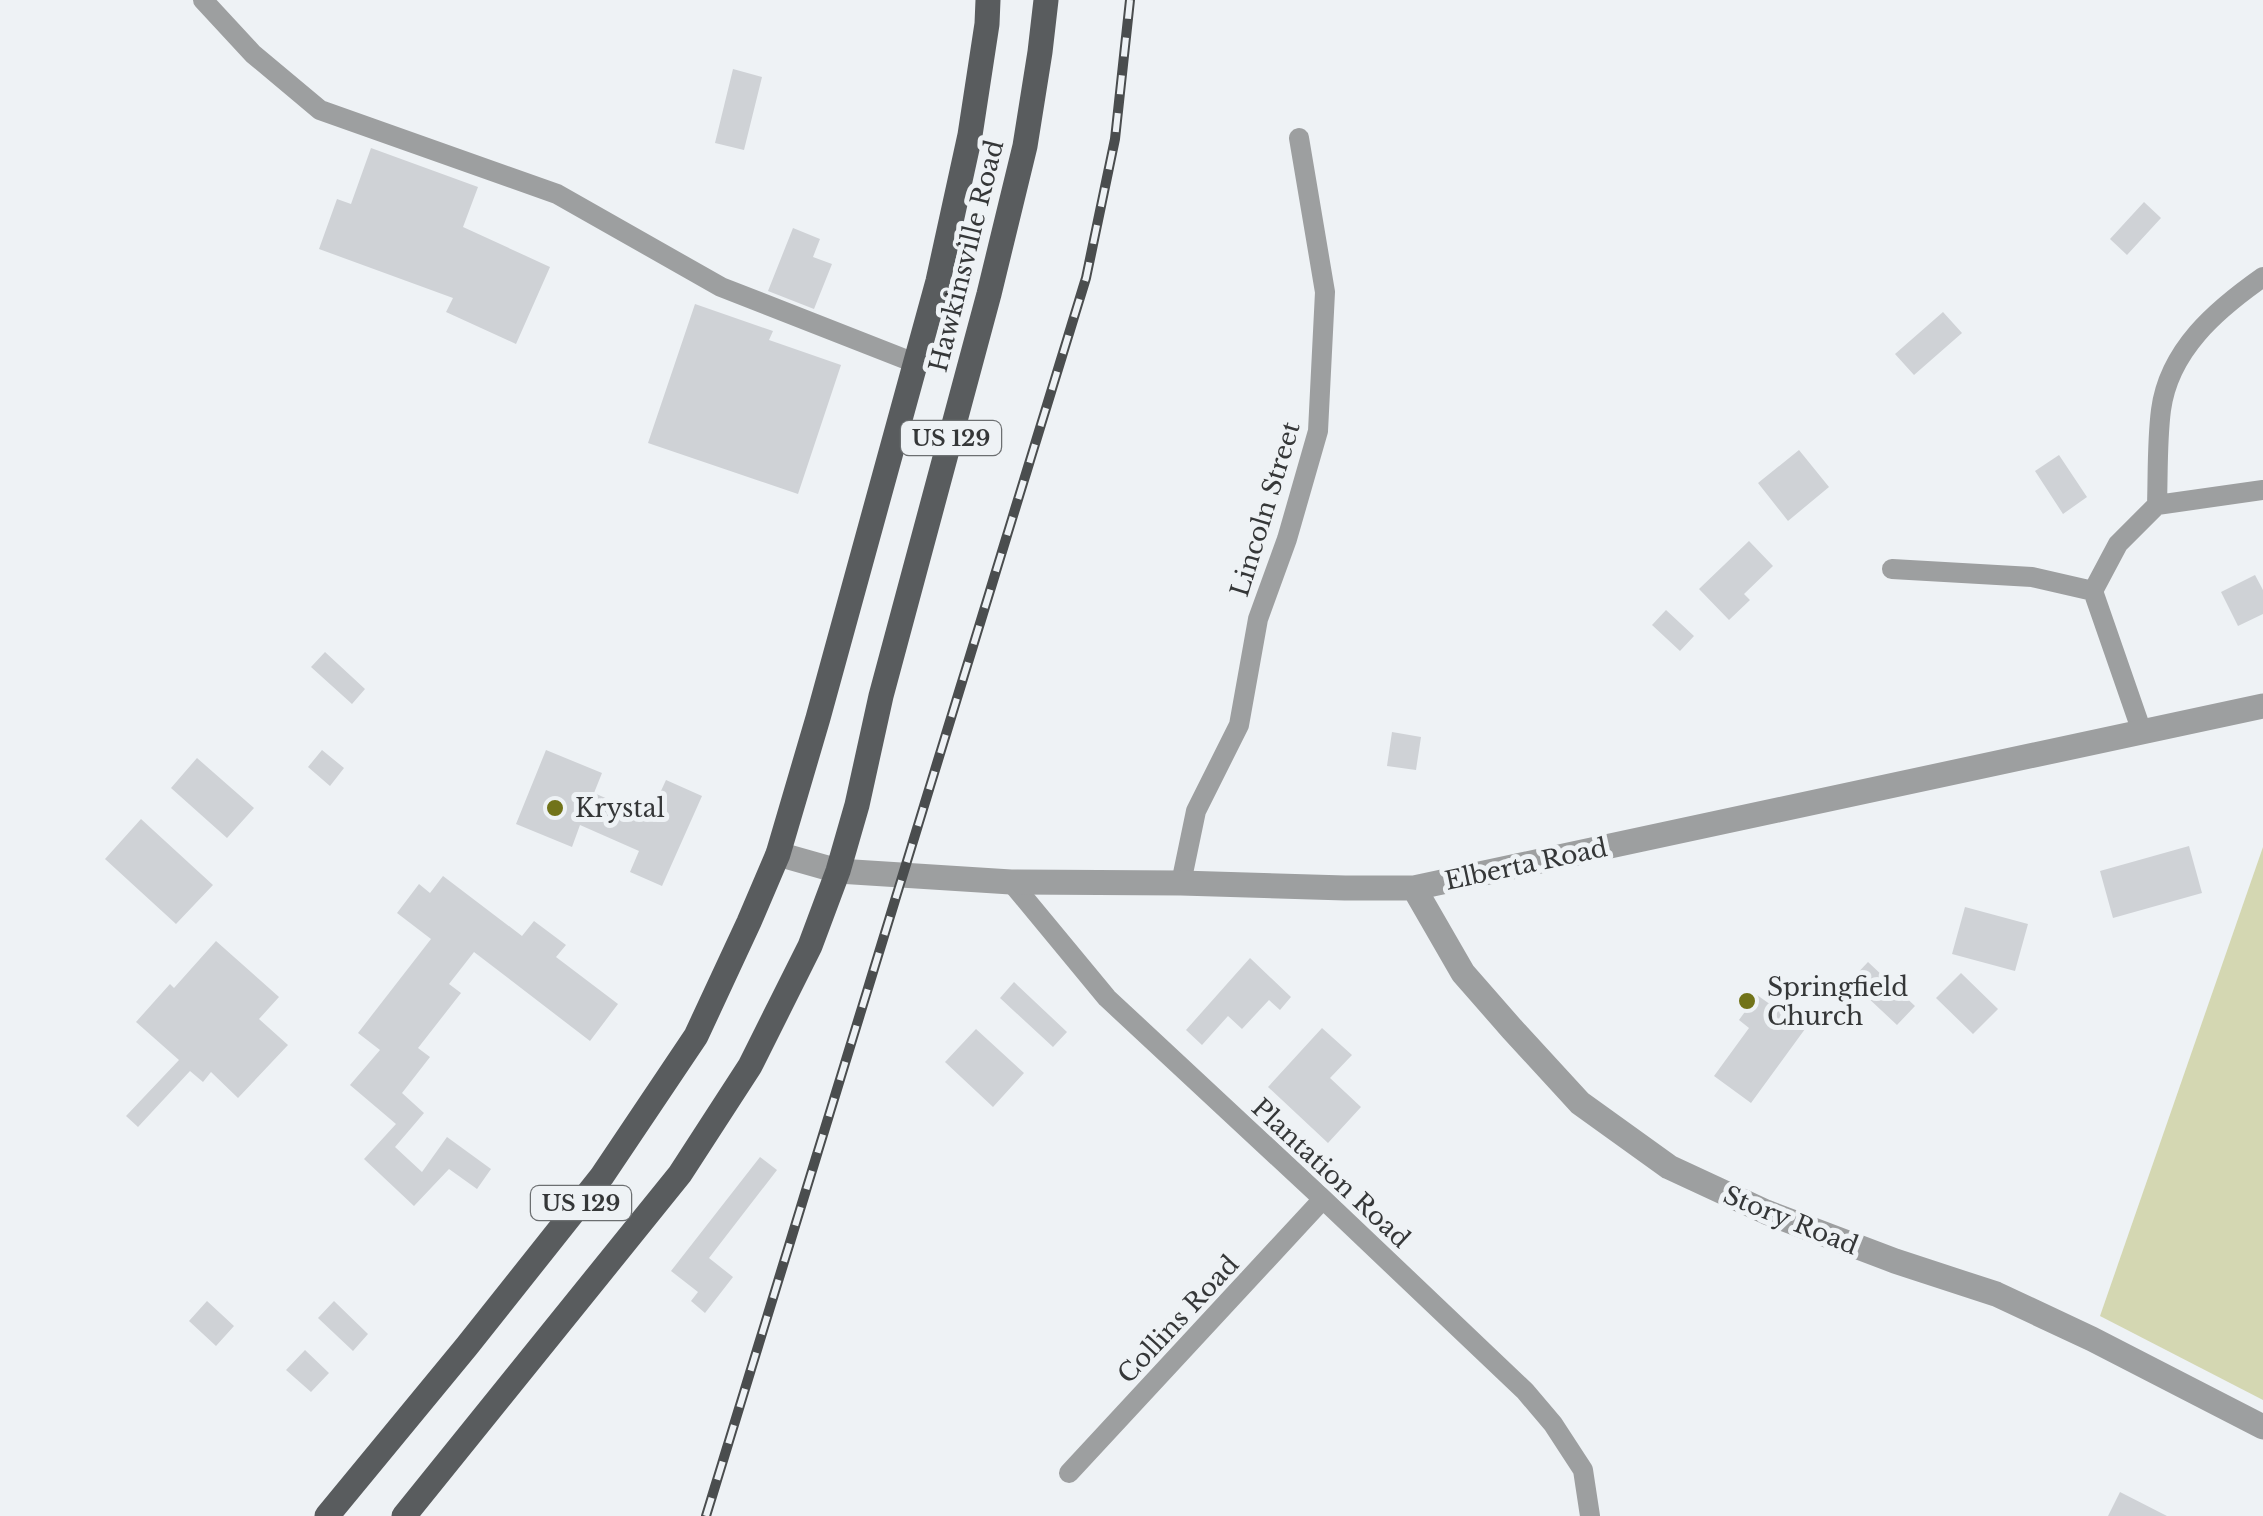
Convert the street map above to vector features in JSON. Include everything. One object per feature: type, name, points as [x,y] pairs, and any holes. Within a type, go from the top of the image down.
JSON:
[{"type":"main road","name":"Hawkinsville Road","points":[[778,854],[938,280],[970,136],[988,0]]},
{"type":"main road","name":"Hawkinsville Road","points":[[838,872],[881,696],[990,294],[1025,146],[1046,0]]},
{"type":"main road","name":"US 129","points":[[327,1516],[602,1176],[696,1036],[778,854]]},
{"type":"main road","name":"US 129","points":[[404,1516],[680,1174],[750,1066],[771,1026],[810,946],[838,872]]},
{"type":"street","points":[[203,0],[253,54],[320,110],[556,194],[720,287],[915,363]]},
{"type":"street","name":"Lincoln Street","points":[[1181,883],[1196,811],[1238,725],[1258,619],[1287,540],[1318,431],[1325,292],[1299,138]]},
{"type":"street","points":[[2157,505],[2161,408],[2170,377],[2188,342],[2220,309],[2263,277]]},
{"type":"street","points":[[2142,732],[2093,591],[2118,544],[2157,505],[2263,490]]},
{"type":"street","points":[[1892,569],[2032,577],[2093,591]]},
{"type":"street","name":"Elberta Road","points":[[778,854],[838,872],[1011,882],[1414,888],[2263,706]]},
{"type":"street","name":"Plantation Road","points":[[1011,882],[1107,998],[1524,1391],[1553,1424],[1583,1470],[1590,1516]]},
{"type":"street","name":"Story Road","points":[[1414,888],[1463,973],[1512,1029],[1580,1103],[1669,1167],[1766,1212],[1996,1294],[2263,1426]]},
{"type":"street","name":"Collins Road","points":[[1069,1474],[1323,1199]]},
{"type":"green space","points":[[2263,847],[2263,1400],[2100,1316]]},
{"type":"building","points":[[733,69],[762,77],[744,150],[715,143]]},
{"type":"building","points":[[371,148],[478,187],[463,227],[550,267],[516,344],[446,312],[453,298],[319,249],[337,199],[351,204]]},
{"type":"building","points":[[2144,202],[2161,218],[2127,255],[2110,239]]},
{"type":"building","points":[[793,228],[820,239],[813,257],[832,264],[814,309],[768,291]]},
{"type":"building","points":[[695,304],[773,331],[769,340],[841,365],[798,494],[648,443]]},
{"type":"building","points":[[1943,312],[1962,333],[1914,375],[1895,354]]},
{"type":"building","points":[[1799,450],[1829,487],[1788,521],[1758,483]]},
{"type":"building","points":[[2059,455],[2087,497],[2063,514],[2035,471]]},
{"type":"building","points":[[1749,541],[1773,566],[1744,594],[1750,600],[1729,620],[1699,589]]},
{"type":"building","points":[[2255,575],[2263,590],[2263,614],[2238,626],[2221,592]]},
{"type":"building","points":[[1666,610],[1694,636],[1680,651],[1652,625]]},
{"type":"building","points":[[325,652],[365,689],[352,704],[311,667]]},
{"type":"building","points":[[1392,732],[1421,737],[1416,770],[1387,766]]},
{"type":"building","points":[[322,750],[344,768],[330,786],[308,767]]},
{"type":"building","points":[[546,750],[602,773],[594,793],[649,817],[666,780],[702,796],[662,886],[630,872],[639,851],[580,825],[572,847],[516,824]]},
{"type":"building","points":[[197,758],[254,808],[227,838],[171,788]]},
{"type":"building","points":[[141,819],[213,885],[176,924],[105,859]]},
{"type":"building","points":[[2189,846],[2202,893],[2113,918],[2100,871]]},
{"type":"building","points":[[443,876],[522,936],[534,921],[566,945],[556,957],[618,1004],[590,1041],[474,952],[449,984],[461,993],[418,1048],[430,1057],[402,1093],[424,1113],[395,1147],[422,1172],[447,1137],[491,1169],[477,1189],[449,1169],[414,1206],[364,1159],[396,1124],[350,1085],[380,1050],[358,1033],[431,939],[397,913],[419,884],[430,893]]},
{"type":"building","points":[[1965,907],[2028,924],[2015,971],[1952,954]]},
{"type":"building","points":[[216,941],[279,997],[259,1019],[288,1045],[238,1098],[211,1072],[203,1082],[190,1071],[138,1127],[126,1116],[179,1060],[136,1022],[170,984],[174,988]]},
{"type":"building","points":[[1250,958],[1291,997],[1280,1010],[1269,1000],[1242,1029],[1228,1016],[1202,1045],[1186,1030]]},
{"type":"building","points":[[1868,962],[1915,1006],[1897,1025],[1850,981]]},
{"type":"building","points":[[1961,973],[1998,1009],[1973,1034],[1936,998]]},
{"type":"building","points":[[1014,982],[1067,1032],[1053,1047],[1000,998]]},
{"type":"building","points":[[1757,995],[1805,1029],[1751,1103],[1714,1076],[1749,1028],[1739,1020]]},
{"type":"building","points":[[1322,1028],[1352,1055],[1330,1078],[1361,1107],[1328,1143],[1268,1087]]},
{"type":"building","points":[[976,1029],[1024,1073],[993,1107],[945,1062]]},
{"type":"building","points":[[760,1157],[777,1170],[709,1258],[733,1277],[705,1313],[691,1301],[698,1292],[671,1271]]},
{"type":"building","points":[[207,1301],[234,1326],[216,1346],[189,1321]]},
{"type":"building","points":[[334,1301],[368,1334],[353,1351],[318,1318]]},
{"type":"building","points":[[305,1350],[329,1373],[311,1392],[286,1370]]},
{"type":"building","points":[[2120,1492],[2167,1516],[2108,1516]]},
{"type":"railway","points":[[706,1516],[1086,278],[1115,139],[1130,0]]},
{"type":"place","name":"Krystal","points":[[555,808]]},
{"type":"place","name":"Springfield Church","points":[[1747,1001]]}]
